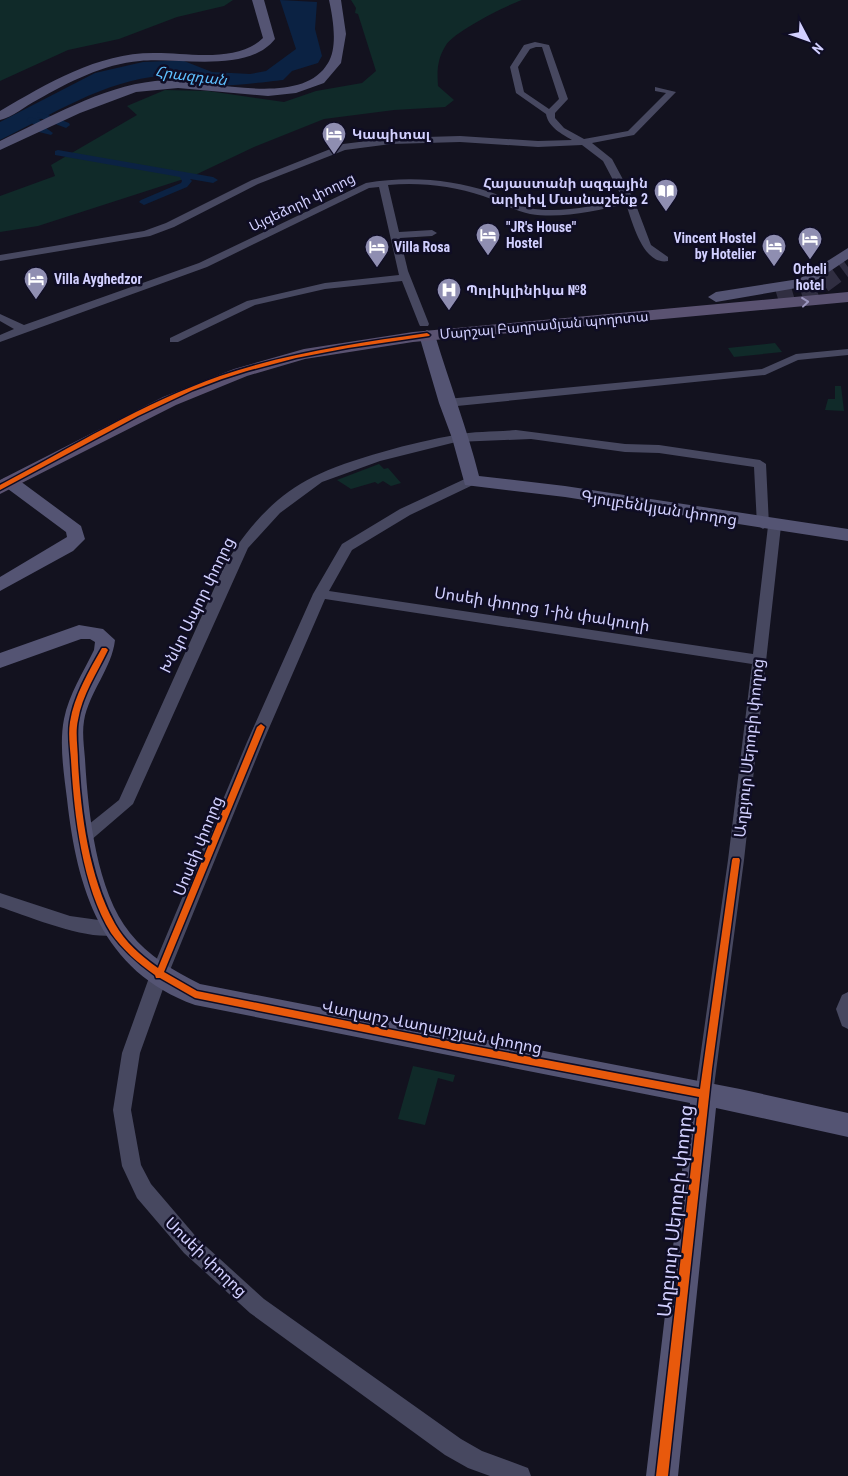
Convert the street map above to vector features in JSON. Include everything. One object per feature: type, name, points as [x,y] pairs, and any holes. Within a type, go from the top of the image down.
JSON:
[{"type":"main road","name":"Մարշալ Բաղրամյան պողոտա","points":[[3,480],[150,409],[219,379],[279,360],[425,330],[716,297],[848,285]]},
{"type":"main road","name":"Մարշալ Բաղրամյան պողոտա","points":[[425,330],[670,313],[698,313],[848,298]]},
{"type":"street","points":[[0,116],[44,101],[94,68],[117,61],[140,57],[231,56],[258,50],[269,39],[258,0]]},
{"type":"street","points":[[0,146],[72,111],[131,90],[175,83],[255,93],[291,91],[311,85],[324,79],[330,72],[336,58],[340,35],[336,0]]},
{"type":"street","points":[[550,113],[564,99],[545,45],[535,44],[527,47],[514,67],[520,93],[550,113],[551,119],[561,130],[580,142],[591,146],[607,159],[628,200],[646,246],[664,258]]},
{"type":"street","points":[[0,258],[146,234],[170,225],[256,182],[343,148],[391,141],[460,139],[538,144],[580,142],[631,133],[660,107],[672,92],[658,89]]},
{"type":"street","points":[[44,101],[72,111]]},
{"type":"street","points":[[383,183],[405,276],[425,330],[447,403],[461,438],[471,481]]},
{"type":"street","name":"Այգեձորի փողոց","points":[[0,339],[23,329],[203,265],[366,186],[383,183],[432,183],[467,188],[530,211],[547,212],[611,205],[628,200]]},
{"type":"street","points":[[394,235],[432,233]]},
{"type":"street","points":[[716,297],[803,283],[848,252]]},
{"type":"street","points":[[174,340],[251,303],[325,286],[405,276]]},
{"type":"street","points":[[670,313],[704,307],[778,299]]},
{"type":"street","points":[[0,317],[23,329]]},
{"type":"street","points":[[447,403],[727,377],[765,372],[796,357],[848,352]]},
{"type":"street","name":"Խնկո Ապոր փողոց","points":[[84,837],[125,804],[242,546],[293,495],[318,479],[376,458],[461,438],[523,435],[625,448],[659,449],[760,464],[769,525]]},
{"type":"street","points":[[0,585],[66,547],[76,539],[75,530],[3,480]]},
{"type":"street","name":"Գյուլբենկյան փողոց","points":[[471,481],[548,490],[769,525],[848,535]]},
{"type":"street","name":"Սոսեի փողոց","points":[[471,481],[405,512],[347,547],[320,594],[255,742],[159,975],[131,1053],[122,1110],[130,1159],[144,1190],[165,1218],[191,1246],[258,1306],[453,1446],[476,1460],[520,1476]]},
{"type":"street","name":"Աղբյուր Սերոբի փողոց","points":[[662,1476],[704,1094],[737,851],[758,660],[769,525]]},
{"type":"street","name":"Սոսեի փողոց 1-ին փակուղի","points":[[320,594],[758,660]]},
{"type":"street","points":[[0,661],[79,632],[91,631],[100,635],[105,640],[104,650],[76,709],[73,722],[75,785],[84,837],[93,875],[113,929],[100,929],[72,922],[0,900]]},
{"type":"street","name":"Վաղարշ Վաղարշյան փողոց","points":[[113,929],[159,975],[195,994],[704,1094],[848,1125]]},
{"type":"street","points":[[848,1000],[845,1009],[848,1021]]},
{"type":"green space","points":[[0,0],[233,0],[224,6],[177,17],[119,39],[68,50],[0,81]]},
{"type":"green space","points":[[351,0],[522,0],[470,26],[451,39],[446,45],[438,65],[438,86],[454,100],[445,107],[394,110],[324,119],[254,147],[193,176],[38,226],[0,232],[0,196],[55,176],[51,165],[137,115],[127,106],[165,90],[208,91],[284,102],[316,91],[362,83],[376,71],[358,14],[355,13],[356,8]]},
{"type":"green space","points":[[775,343],[782,352],[734,357],[728,348]]},
{"type":"green space","points":[[835,386],[841,386],[844,411],[825,410],[828,399],[835,399]]},
{"type":"green space","points":[[379,464],[384,469],[388,468],[401,483],[391,486],[383,481],[378,484],[375,482],[351,489],[337,480]]},
{"type":"green space","points":[[413,1066],[455,1075],[453,1082],[438,1078],[425,1125],[398,1119]]},
{"type":"water","name":"Հրազդան","points":[[280,0],[317,2],[315,29],[322,56],[318,63],[292,71],[283,80],[247,84],[211,85],[162,76],[120,84],[79,100],[0,140],[0,122],[95,73],[143,62],[166,61],[184,61],[212,72],[250,74],[266,71],[296,49]]},
{"type":"waterway","points":[[40,115],[66,125]]},
{"type":"waterway","points":[[30,120],[39,123],[42,130],[48,133]]},
{"type":"waterway","points":[[58,153],[213,180]]},
{"type":"waterway","points":[[144,202],[184,185],[187,181],[183,175]]},
{"type":"tunnel","points":[[778,299],[822,286],[848,267]]},
{"type":"cycle path","points":[[0,488],[108,429],[191,389],[220,378],[296,356],[348,346],[427,335]]},
{"type":"cycle path","points":[[104,650],[83,693],[73,723],[75,771],[80,817],[89,865],[104,909],[120,939],[150,967],[172,982],[195,994],[704,1094]]},
{"type":"cycle path","points":[[159,975],[261,727]]},
{"type":"cycle path","points":[[662,1476],[707,1069],[736,860]]},
{"type":"place","name":"Կապիտալ","points":[[334,155]]},
{"type":"place","name":"Հայաստանի ազգային արխիվ Մասնաշենք 2","points":[[666,212]]},
{"type":"place","name":"\"JR's House\" Hostel","points":[[488,256]]},
{"type":"place","name":"Orbeli hotel","points":[[810,260]]},
{"type":"place","name":"Vincent Hostel by Hotelier","points":[[774,267]]},
{"type":"place","name":"Villa Rosa","points":[[377,268]]},
{"type":"place","name":"Villa Ayghedzor","points":[[36,300]]},
{"type":"place","name":"Պոլիկլինիկա №8","points":[[449,311]]}]
